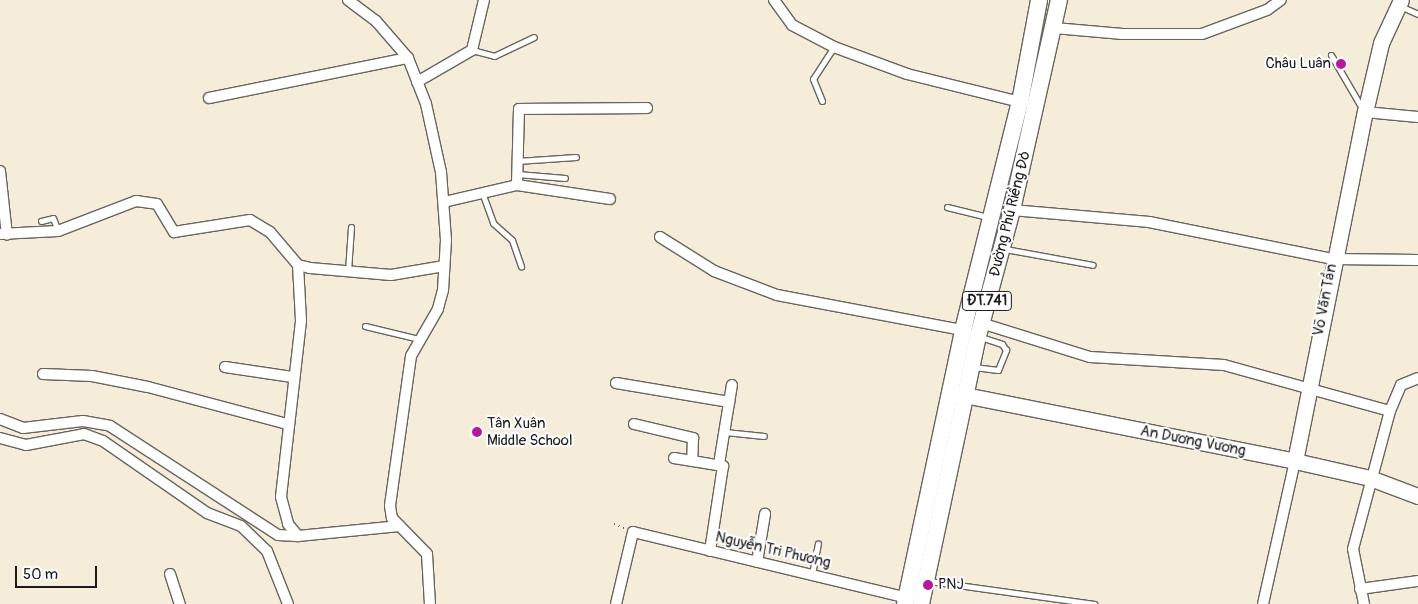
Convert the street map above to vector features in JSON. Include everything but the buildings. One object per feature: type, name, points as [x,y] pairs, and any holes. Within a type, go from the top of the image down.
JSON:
[{"type":"main road","name":"Đường Phú Riềng Đỏ","points":[[911,602],[926,581],[958,394],[971,367],[974,330],[991,218],[1020,102],[1039,0]]},
{"type":"main road","name":"Đường Phú Riềng Đỏ","points":[[911,602],[974,330],[1002,248],[1012,210],[1059,0]]},
{"type":"street","points":[[348,0],[376,21],[408,58],[431,122],[444,202],[444,266],[438,309],[419,339],[411,356],[390,489],[392,518],[427,554],[430,604]]},
{"type":"street","points":[[416,82],[472,50],[484,0]]},
{"type":"street","points":[[774,0],[792,25],[834,47],[907,74],[1020,102]]},
{"type":"street","points":[[1054,28],[1123,34],[1202,34],[1267,10],[1281,0]]},
{"type":"street","name":"Võ Văn Tần","points":[[1263,604],[1295,461],[1333,259],[1365,112],[1382,43],[1399,3]]},
{"type":"street","points":[[209,98],[408,58]]},
{"type":"street","points":[[517,185],[516,112],[524,107],[590,112],[646,108]]},
{"type":"street","points":[[1365,112],[1418,117]]},
{"type":"street","points":[[0,171],[3,234],[58,231],[122,204],[151,202],[174,232],[250,220],[270,232],[298,265],[301,321],[292,377],[281,498],[288,524],[298,536]]},
{"type":"street","points":[[444,202],[483,195],[517,185],[610,199]]},
{"type":"street","points":[[1012,210],[1141,221],[1333,259],[1418,260]]},
{"type":"street","points":[[660,237],[714,271],[777,295],[974,330],[1090,357],[1224,365],[1390,411]]},
{"type":"street","points":[[298,265],[391,275],[444,266]]},
{"type":"street","points":[[225,367],[292,377]]},
{"type":"street","points":[[42,374],[92,376],[148,388],[287,424]]},
{"type":"street","points":[[1364,604],[1353,549],[1370,478],[1390,411],[1401,385],[1418,378]]},
{"type":"street","points":[[616,383],[729,402]]},
{"type":"street","points":[[719,464],[732,386]]},
{"type":"street","name":"An Dương Vương","points":[[958,394],[1295,461],[1370,478],[1418,496]]},
{"type":"street","points":[[0,418],[23,428],[83,421],[110,426],[278,535],[298,536],[400,526]]},
{"type":"street","points":[[634,424],[693,438],[692,461]]},
{"type":"street","points":[[0,438],[26,445],[84,434],[122,454],[207,513],[241,526],[267,551],[288,604]]},
{"type":"street","points":[[122,454],[134,440]]},
{"type":"street","points":[[674,458],[719,464],[724,469],[710,551]]},
{"type":"street","points":[[757,562],[765,514]]},
{"type":"street","name":"Nguyễn Tri Phương","points":[[616,604],[633,532],[812,574],[911,602]]},
{"type":"street","points":[[170,574],[180,604]]},
{"type":"street","points":[[1360,589],[1418,581]]},
{"type":"lane","points":[[1399,3],[1418,14]]},
{"type":"lane","points":[[472,50],[494,56],[534,37]]},
{"type":"lane","points":[[822,101],[813,79],[834,47]]},
{"type":"lane","points":[[1331,55],[1365,112]]},
{"type":"lane","points":[[517,160],[576,157]]},
{"type":"lane","points":[[517,174],[565,178]]},
{"type":"lane","points":[[483,195],[493,222],[512,240],[521,266]]},
{"type":"lane","points":[[947,207],[991,218]]},
{"type":"lane","points":[[41,221],[53,218],[58,231]]},
{"type":"lane","points":[[348,271],[350,228]]},
{"type":"lane","points":[[1002,248],[1093,265]]},
{"type":"lane","points":[[365,326],[419,339]]},
{"type":"lane","points":[[971,367],[998,370],[1006,350],[1002,344],[974,330]]},
{"type":"lane","points":[[725,432],[764,436]]},
{"type":"lane","points":[[812,574],[818,544]]},
{"type":"lane","points":[[926,581],[1094,604]]},
{"type":"place","name":"Châu Luân","points":[[1341,64]]},
{"type":"place","name":"Tân Xuân Middle School","points":[[477,432]]},
{"type":"place","name":"PNJ","points":[[928,585]]}]
